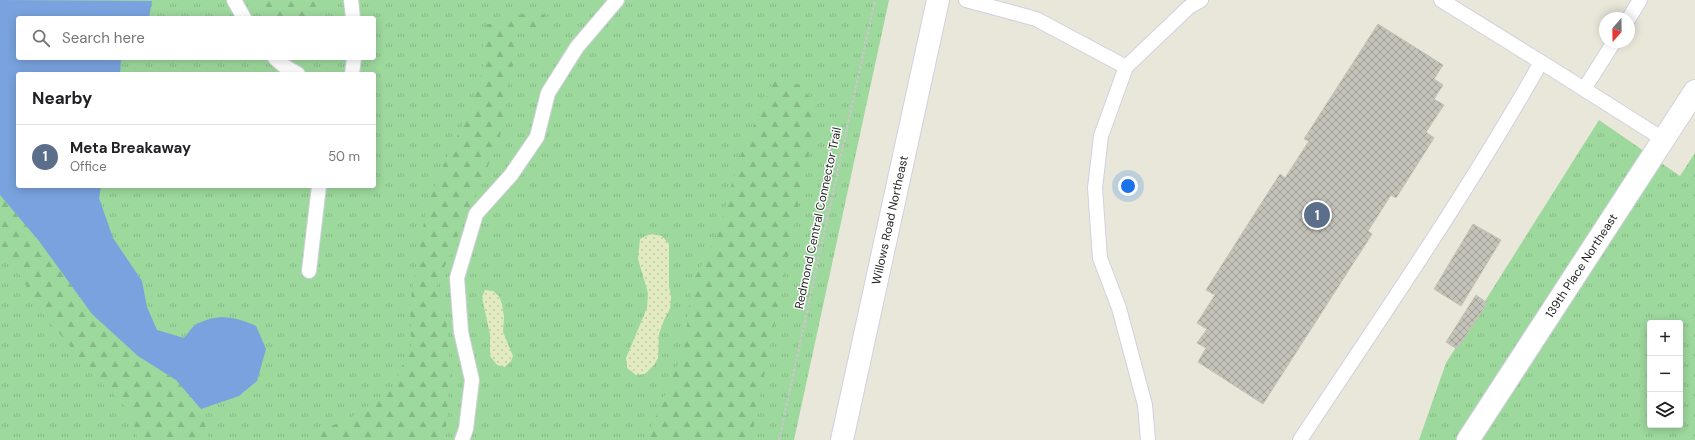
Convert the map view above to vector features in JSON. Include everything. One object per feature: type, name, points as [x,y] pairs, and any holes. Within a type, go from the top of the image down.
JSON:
[{"type":"main road","name":"Willows Road Northeast","points":[[842,440],[938,0]]},
{"type":"main road","name":"139th Place Northeast","points":[[1468,440],[1695,91]]},
{"type":"lane","points":[[234,0],[243,16]]},
{"type":"lane","points":[[351,0],[353,16]]},
{"type":"lane","points":[[462,440],[466,429],[472,380],[461,332],[457,278],[476,214],[511,175],[537,137],[548,93],[577,46],[617,0]]},
{"type":"lane","points":[[966,0],[1036,19],[1126,68]]},
{"type":"lane","points":[[1148,440],[1145,405],[1119,308],[1100,258],[1095,188],[1102,136],[1126,68],[1152,41],[1189,7],[1201,0]]},
{"type":"lane","points":[[1440,0],[1664,139]]},
{"type":"lane","points":[[1633,12],[1640,0]]},
{"type":"lane","points":[[1584,89],[1610,48]]},
{"type":"lane","points":[[277,60],[294,72]]},
{"type":"lane","points":[[352,72],[354,60]]},
{"type":"lane","points":[[1300,440],[1398,292],[1514,110],[1541,62]]},
{"type":"lane","points":[[309,270],[319,188]]},
{"type":"path","name":"Redmond Central Connector Trail","points":[[779,440],[875,0]]},
{"type":"green space","points":[[0,0],[889,0],[794,440],[0,440]]},
{"type":"green space","points":[[253,0],[324,0],[320,16],[264,16]]},
{"type":"green space","points":[[534,11],[545,15],[541,27],[515,33],[513,65],[499,140],[436,287],[447,327],[450,372],[445,440],[306,440],[308,437],[353,416],[392,390],[411,346],[410,303],[427,205],[443,166],[469,112],[483,69],[483,41],[486,25]]},
{"type":"green space","points":[[773,81],[800,85],[818,108],[751,440],[650,440],[651,428],[684,350],[692,283],[717,236],[739,159]]},
{"type":"green space","points":[[1599,120],[1680,176],[1695,153],[1695,440],[1419,440],[1446,363]]},
{"type":"green space","points":[[0,195],[138,356],[176,380],[201,409],[208,438],[207,440],[138,440],[130,411],[100,381],[46,318],[16,269],[0,256]]},
{"type":"sand","points":[[650,234],[662,236],[669,244],[670,309],[659,334],[658,358],[654,365],[645,374],[636,375],[627,368],[626,358],[647,308],[648,293],[638,259],[640,239]]},
{"type":"sand","points":[[485,290],[493,291],[499,296],[502,304],[504,317],[503,332],[513,356],[511,361],[505,367],[497,365],[490,356],[490,335],[482,297]]},
{"type":"water","points":[[0,0],[152,1],[149,16],[16,16],[16,60],[121,60],[120,72],[16,72],[16,188],[101,188],[99,198],[113,238],[142,281],[147,307],[157,330],[184,338],[195,325],[220,317],[241,320],[256,326],[266,349],[257,381],[239,396],[201,409],[176,380],[138,356],[92,314],[39,241],[0,195]]},
{"type":"building","points":[[1378,24],[1443,65],[1434,79],[1443,85],[1434,99],[1444,105],[1426,132],[1434,138],[1396,198],[1391,195],[1368,231],[1372,234],[1263,404],[1198,362],[1206,348],[1197,343],[1207,329],[1197,323],[1215,295],[1206,290],[1280,174],[1285,178],[1309,141],[1304,139]]},
{"type":"building","points":[[1473,224],[1501,240],[1461,306],[1434,289]]},
{"type":"building","points":[[1476,295],[1487,303],[1457,349],[1446,342]]},
{"type":"place","name":"Meta Breakaway","points":[[1317,215]]}]
